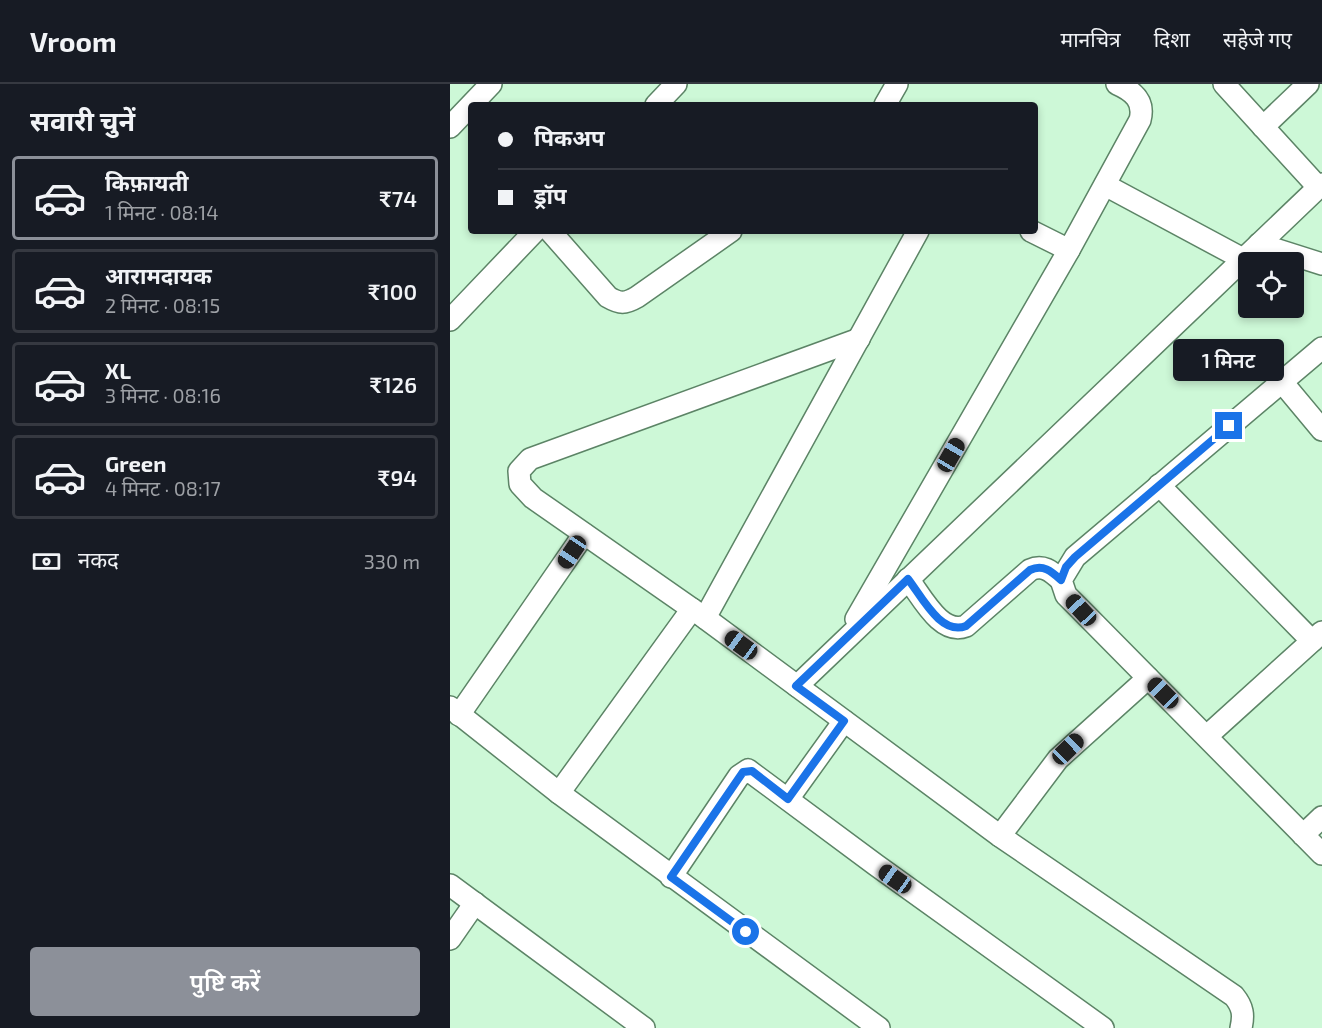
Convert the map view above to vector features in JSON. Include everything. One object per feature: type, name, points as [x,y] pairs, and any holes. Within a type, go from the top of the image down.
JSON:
[{"type":"street","points":[[474,102],[491,84]]},
{"type":"street","points":[[659,102],[676,84]]},
{"type":"street","points":[[887,102],[897,84]]},
{"type":"street","points":[[844,640],[1069,250],[1140,120],[1142,110],[1138,98],[1129,89],[1117,84]]},
{"type":"street","points":[[1224,84],[1320,186],[1250,252]]},
{"type":"street","points":[[1263,127],[1308,84]]},
{"type":"street","points":[[450,128],[468,109]]},
{"type":"street","points":[[1105,185],[1238,256]]},
{"type":"street","points":[[450,320],[532,234]]},
{"type":"street","points":[[553,234],[608,297],[618,303],[628,302],[637,297],[727,234]]},
{"type":"street","points":[[559,793],[698,614],[859,339],[916,234]]},
{"type":"street","points":[[1036,234],[1069,250]]},
{"type":"street","points":[[1259,244],[1322,264]]},
{"type":"street","points":[[796,686],[1238,264]]},
{"type":"street","points":[[859,339],[530,459],[519,471],[520,484],[533,498],[698,614],[1000,836],[1234,996],[1241,1004],[1240,1024]]},
{"type":"street","points":[[1061,580],[1066,567],[1075,557],[1322,348]]},
{"type":"street","points":[[1282,382],[1322,430]]},
{"type":"street","points":[[1159,485],[1317,636],[1207,736]]},
{"type":"street","points":[[584,534],[455,711],[671,877],[879,1028]]},
{"type":"street","points":[[908,579],[947,627],[958,629],[966,626],[1030,570],[1038,566],[1048,570],[1061,580],[1066,594],[1322,854]]},
{"type":"street","points":[[1000,836],[1058,759],[1148,678]]},
{"type":"street","points":[[788,799],[844,721]]},
{"type":"street","points":[[671,877],[743,772],[752,771],[876,866],[1104,1028]]},
{"type":"street","points":[[1303,835],[1322,817]]},
{"type":"street","points":[[450,885],[644,1028]]},
{"type":"street","points":[[450,939],[475,903]]},
{"type":"route","points":[[746,932],[671,877],[743,772],[752,771],[788,799],[844,721],[796,686],[908,579],[947,627],[958,629],[966,626],[1030,570],[1038,566],[1061,580],[1066,567],[1075,557],[1229,426]]}]
